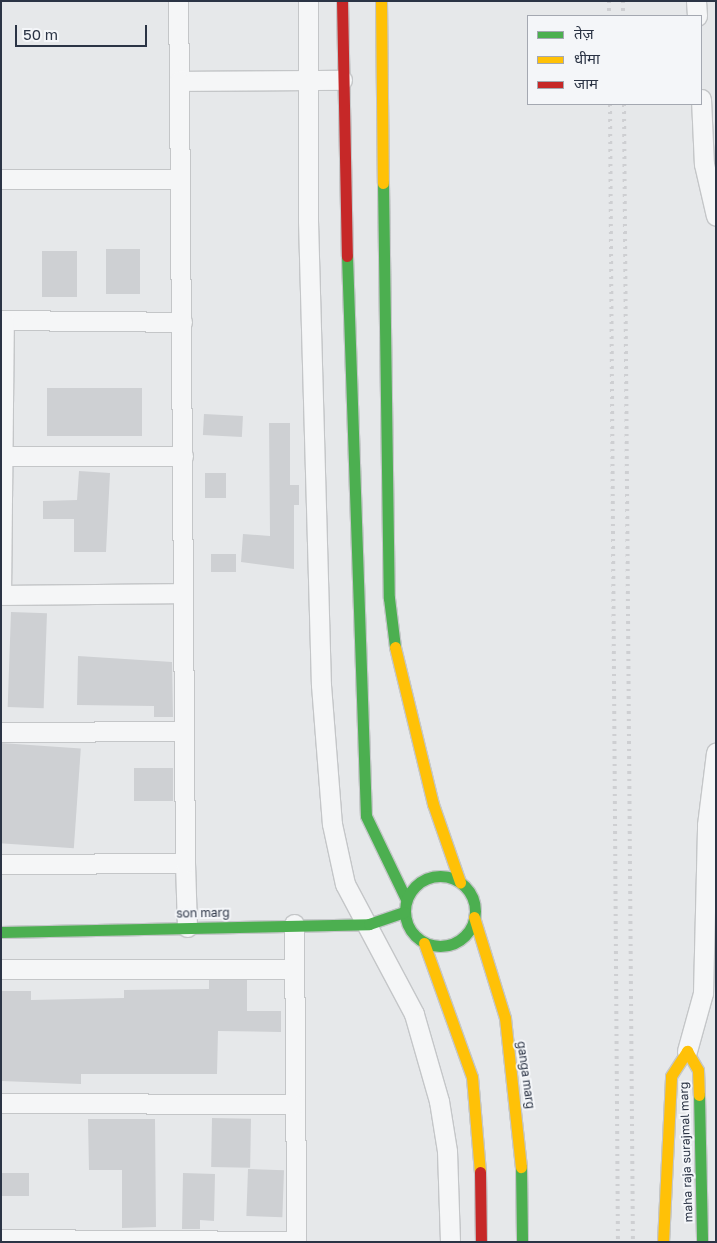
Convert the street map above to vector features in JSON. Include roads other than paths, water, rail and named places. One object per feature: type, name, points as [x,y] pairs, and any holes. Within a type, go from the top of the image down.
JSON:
[{"type":"street","points":[[178,1],[183,456],[182,593],[187,927]]},
{"type":"street","points":[[308,1],[308,221],[326,758],[345,884],[369,924],[414,1014],[438,1101],[447,1151],[450,1242]]},
{"type":"street","points":[[342,1],[342,80],[366,816],[406,899]]},
{"type":"street","points":[[381,1],[389,598],[397,668],[432,804],[460,882],[472,898],[474,917],[470,929],[456,942],[437,946],[424,943]]},
{"type":"street","points":[[696,1],[697,15]]},
{"type":"street","points":[[178,81],[342,80]]},
{"type":"street","points":[[701,105],[704,164],[716,216]]},
{"type":"street","points":[[1,180],[180,179]]},
{"type":"street","points":[[182,322],[3,320],[2,595],[182,593]]},
{"type":"street","points":[[4,456],[183,456]]},
{"type":"street","points":[[1,732],[184,731]]},
{"type":"street","points":[[687,1050],[703,993],[710,953],[716,753]]},
{"type":"street","points":[[1,864],[185,863]]},
{"type":"street","points":[[460,882],[436,876],[418,884],[406,899],[404,912],[410,930],[424,943],[472,1077],[480,1151],[481,1242]]},
{"type":"street","name":"son marg","points":[[1,932],[294,924],[369,924],[404,912]]},
{"type":"street","name":"ganga marg","points":[[474,917],[505,1018],[521,1143],[522,1242]]},
{"type":"street","points":[[1,1239],[296,1241],[294,924]]},
{"type":"street","points":[[1,969],[294,969]]},
{"type":"street","name":"maha raja surajmal marg","points":[[663,1242],[671,1076],[687,1050],[698,1070],[702,1242]]},
{"type":"street","points":[[1,1104],[295,1104]]},
{"type":"railway","points":[[609,1],[609,15]]},
{"type":"railway","points":[[623,1],[623,15]]},
{"type":"railway","points":[[610,105],[618,1242]]},
{"type":"railway","points":[[624,105],[633,1242]]}]
